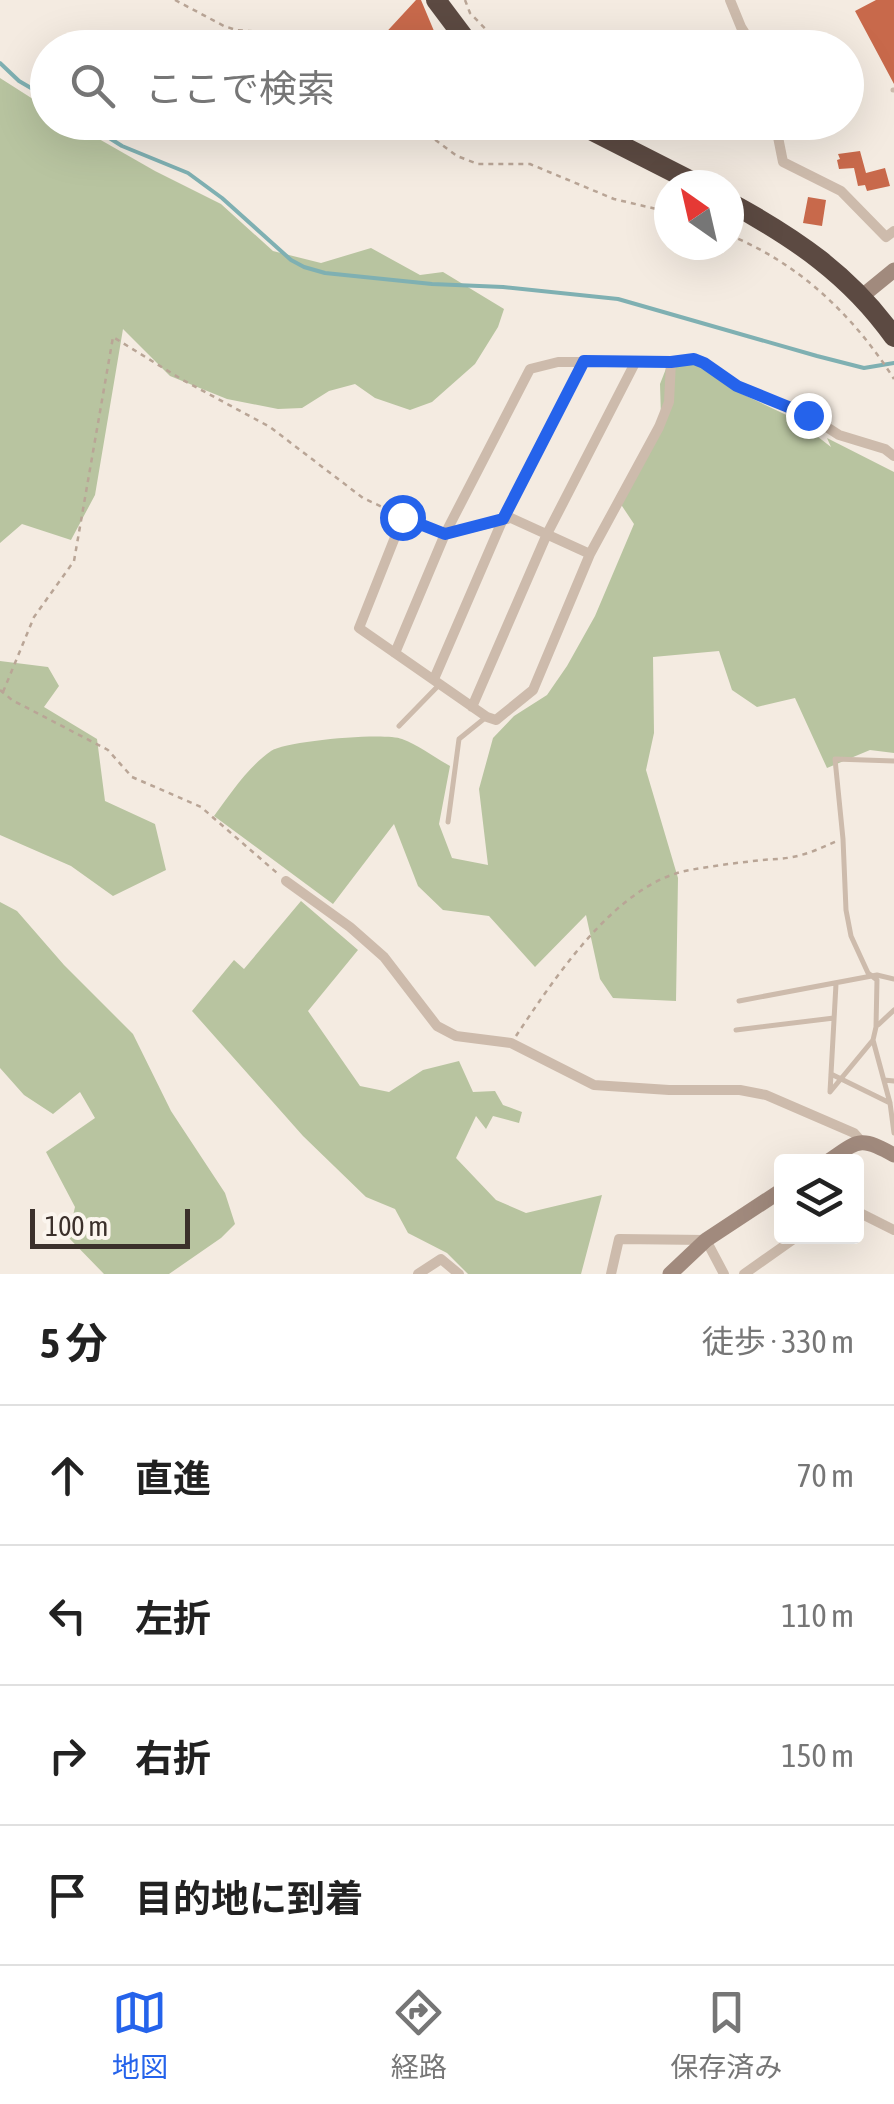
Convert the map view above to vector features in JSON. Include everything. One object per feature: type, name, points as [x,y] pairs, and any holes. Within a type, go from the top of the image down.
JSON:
[{"type":"highway","points":[[436,0],[458,30]]},
{"type":"highway","points":[[610,140],[669,170]]},
{"type":"highway","points":[[744,210],[813,253],[862,297],[894,338]]},
{"type":"street","points":[[730,0],[744,30]]},
{"type":"street","points":[[778,140],[782,162],[841,191],[886,237],[894,231]]},
{"type":"street","points":[[862,297],[894,270]]},
{"type":"street","points":[[396,652],[445,534],[530,369],[558,362],[694,359],[737,386],[808,415],[839,436],[885,449],[894,456]]},
{"type":"street","points":[[437,681],[503,519],[584,361]]},
{"type":"street","points":[[472,707],[547,534],[636,361]]},
{"type":"street","points":[[590,554],[512,518],[445,534],[402,517],[359,628],[487,717],[496,720],[532,690],[590,554],[659,427],[669,402],[671,362]]},
{"type":"street","points":[[286,881],[384,957],[437,1026],[456,1036],[511,1043],[594,1085],[740,1090],[766,1095],[854,1133],[860,1141]]},
{"type":"street","points":[[839,1154],[860,1141],[893,1145]]},
{"type":"street","points":[[670,1274],[706,1240],[774,1195]]},
{"type":"street","points":[[864,1215],[894,1230]]},
{"type":"street","points":[[611,1274],[620,1239],[706,1240]]},
{"type":"street","points":[[706,1240],[724,1274]]},
{"type":"street","points":[[744,1274],[787,1244]]},
{"type":"street","points":[[418,1274],[442,1258],[459,1274]]},
{"type":"lane","points":[[399,726],[437,681]]},
{"type":"lane","points":[[448,822],[460,739],[487,717]]},
{"type":"lane","points":[[836,984],[830,1092],[873,1040],[877,980],[871,977],[851,936],[846,910],[835,760],[894,761]]},
{"type":"lane","points":[[739,1002],[877,975],[894,979]]},
{"type":"lane","points":[[876,1028],[894,1010]]},
{"type":"lane","points":[[736,1030],[834,1018]]},
{"type":"lane","points":[[873,1040],[890,1104],[893,1145]]},
{"type":"lane","points":[[831,1074],[890,1104]]},
{"type":"lane","points":[[884,1080],[894,1081]]},
{"type":"path","points":[[175,0],[236,30]]},
{"type":"path","points":[[465,0],[470,13],[487,30]]},
{"type":"path","points":[[436,140],[478,164],[530,164],[614,199],[654,208]]},
{"type":"path","points":[[744,242],[774,256],[814,285],[857,327],[894,379]]},
{"type":"path","points":[[286,881],[202,807],[132,777],[108,750],[12,700],[2,691],[34,617],[74,561],[113,337],[270,428],[363,498],[402,517]]},
{"type":"path","points":[[511,1043],[554,979],[592,934],[647,888],[681,872],[798,856],[843,839]]},
{"type":"green space","points":[[0,78],[30,97],[30,140],[101,140],[221,204],[273,251],[321,263],[371,248],[420,275],[443,272],[504,309],[498,327],[475,364],[432,402],[410,410],[375,398],[355,384],[329,391],[302,408],[278,409],[227,399],[170,376],[123,329],[95,495],[71,540],[22,524],[0,543]]},
{"type":"green space","points":[[669,361],[689,361],[719,376],[740,393],[795,419],[831,447],[827,438],[894,472],[894,753],[870,750],[827,768],[795,698],[757,707],[732,690],[719,651],[653,657],[654,733],[646,770],[678,878],[676,1001],[613,998],[600,979],[586,915],[535,967],[489,916],[443,910],[418,886],[394,824],[333,904],[214,816],[247,773],[280,747],[357,737],[392,737],[414,744],[450,766],[439,824],[452,858],[488,865],[479,789],[493,738],[514,716],[547,695],[595,616],[634,524],[616,497],[661,417],[660,384]]},
{"type":"green space","points":[[0,661],[48,667],[59,686],[44,707],[97,739],[105,801],[155,824],[166,870],[113,896],[71,866],[0,835]]},
{"type":"green space","points":[[301,901],[358,950],[308,1011],[360,1086],[389,1092],[423,1070],[459,1061],[473,1092],[495,1091],[503,1105],[522,1112],[519,1123],[493,1116],[486,1129],[476,1116],[456,1158],[496,1200],[526,1213],[602,1195],[581,1274],[468,1274],[447,1253],[408,1233],[395,1209],[366,1197],[303,1136],[192,1011],[234,960],[244,969]]},
{"type":"green space","points":[[0,902],[17,911],[133,1034],[171,1111],[225,1193],[235,1224],[169,1274],[104,1274],[68,1237],[75,1207],[46,1152],[95,1118],[80,1092],[53,1114],[24,1095],[0,1068]]},
{"type":"building","points":[[416,0],[421,0],[434,30],[388,30]]},
{"type":"building","points":[[876,0],[894,0],[894,84],[855,11]]},
{"type":"building","points":[[860,151],[866,173],[885,168],[890,186],[867,191],[865,185],[858,186],[854,168],[839,169],[838,154]]},
{"type":"building","points":[[808,197],[826,200],[822,226],[803,223]]},
{"type":"waterway","points":[[0,63],[30,87]]},
{"type":"waterway","points":[[112,140],[188,173],[291,260],[325,273],[618,299],[864,368],[894,363]]},
{"type":"route","points":[[402,517],[445,534],[503,519],[584,361],[694,359],[737,386],[808,415]]}]
